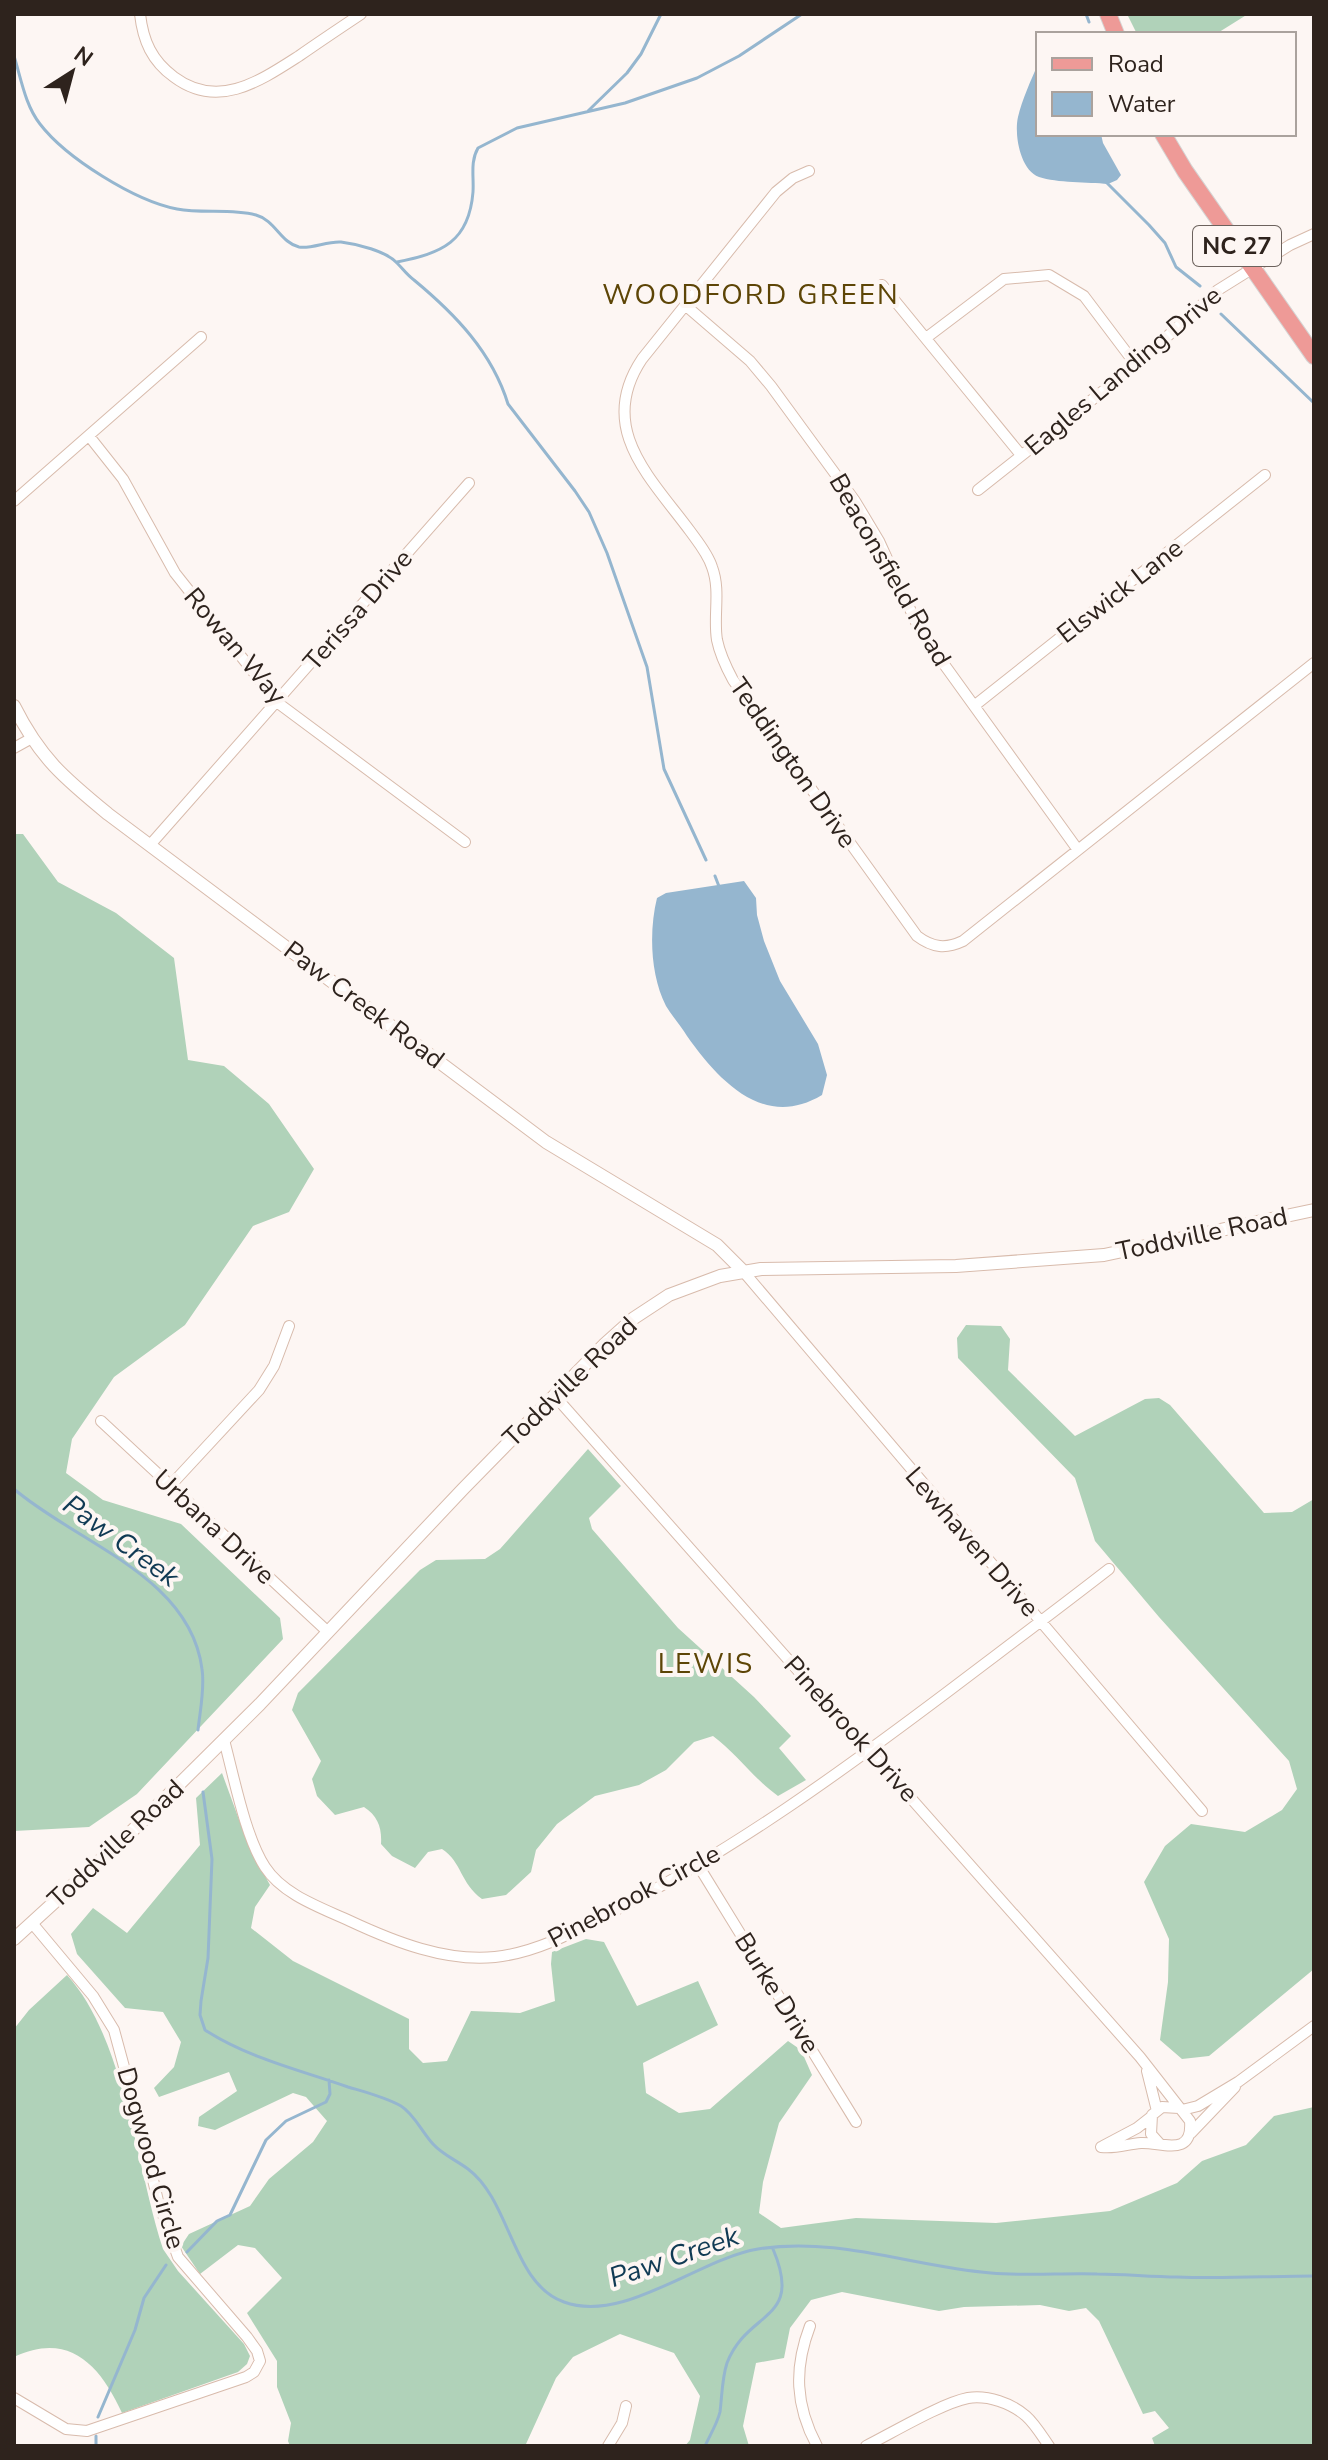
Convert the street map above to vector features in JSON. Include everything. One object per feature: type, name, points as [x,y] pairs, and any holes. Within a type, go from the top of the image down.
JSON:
[{"type":"main road","name":"NC 27","points":[[1164,136],[1185,171],[1314,356]]},
{"type":"street","points":[[140,14],[142,31],[150,51],[165,71],[195,89],[217,93],[252,85],[361,14]]},
{"type":"street","name":"Teddington Drive","points":[[809,171],[793,178],[776,192],[642,359],[628,384],[624,407],[628,438],[638,460],[707,554],[716,584],[717,640],[725,665],[917,936],[935,946],[947,947],[963,941],[1314,663]]},
{"type":"street","name":"Eagles Landing Drive","points":[[978,490],[1136,365],[1218,290],[1290,245],[1314,234]]},
{"type":"street","points":[[926,338],[1004,279],[1049,275],[1084,296],[1136,365]]},
{"type":"street","points":[[882,285],[1021,455]]},
{"type":"street","name":"Beaconsfield Road","points":[[685,305],[750,361],[855,501],[879,541],[911,616],[1078,850]]},
{"type":"street","points":[[14,501],[201,337]]},
{"type":"street","name":"Rowan Way","points":[[89,436],[123,479],[175,573],[278,703],[465,842]]},
{"type":"street","name":"Elswick Lane","points":[[974,706],[1265,475]]},
{"type":"street","name":"Terissa Drive","points":[[150,845],[469,483]]},
{"type":"street","name":"Paw Creek Road","points":[[14,706],[41,754],[65,779],[150,845],[546,1142],[717,1245],[743,1271]]},
{"type":"street","points":[[14,748],[32,738]]},
{"type":"street","name":"Toddville Road","points":[[14,1939],[224,1740],[554,1395],[605,1344],[645,1310],[694,1284],[743,1271],[971,1266],[1104,1255],[1314,1210]]},
{"type":"street","name":"Lewhaven Drive","points":[[743,1271],[1202,1811]]},
{"type":"street","points":[[170,1486],[259,1390],[274,1366],[289,1326]]},
{"type":"street","name":"Pinebrook Drive","points":[[554,1395],[965,1856],[1146,2065],[1180,2109]]},
{"type":"street","name":"Urbana Drive","points":[[101,1421],[328,1632]]},
{"type":"street","name":"Pinebrook Circle","points":[[224,1740],[261,1859],[273,1877],[284,1886],[384,1936],[462,1957],[493,1957],[538,1947],[568,1935],[698,1865],[770,1820],[869,1751],[1109,1569]]},
{"type":"street","name":"Burke Drive","points":[[698,1865],[856,2122]]},
{"type":"street","name":"Dogwood Circle","points":[[14,2398],[66,2429],[87,2431],[246,2377],[254,2372],[260,2361],[247,2337],[178,2257],[162,2216],[114,2030],[93,1996],[32,1923]]},
{"type":"street","points":[[1238,2082],[1180,2145],[1144,2143],[1114,2149],[1101,2147],[1169,2106],[1180,2109],[1198,2106],[1238,2082],[1314,2026]]},
{"type":"street","name":"Pinebrook Drive","points":[[1146,2065],[1154,2113]]},
{"type":"street","points":[[1180,2109],[1190,2121],[1189,2135]]},
{"type":"street","points":[[1154,2113],[1151,2134],[1160,2144]]},
{"type":"street","points":[[810,2326],[799,2360],[798,2392],[807,2427],[817,2446]]},
{"type":"street","points":[[866,2446],[952,2403],[969,2398],[994,2399],[1010,2406],[1026,2416],[1049,2446]]},
{"type":"street","points":[[608,2446],[622,2423],[626,2406]]},
{"type":"green space","points":[[1127,14],[1248,14],[1219,32],[1136,32]]},
{"type":"green space","points":[[14,834],[23,834],[58,882],[116,913],[174,958],[188,1060],[224,1066],[269,1104],[314,1169],[289,1212],[253,1226],[185,1325],[114,1377],[72,1439],[66,1473],[103,1500],[181,1524],[280,1618],[283,1639],[137,1794],[89,1827],[14,1831]]},
{"type":"green space","points":[[966,1325],[1001,1326],[1010,1339],[1008,1370],[1075,1436],[1145,1399],[1159,1398],[1170,1405],[1264,1513],[1292,1512],[1314,1499],[1314,1969],[1209,2056],[1182,2059],[1160,2040],[1168,1982],[1169,1939],[1144,1882],[1165,1846],[1191,1824],[1245,1832],[1282,1810],[1297,1789],[1289,1761],[1095,1541],[1075,1478],[958,1358],[957,1338]]},
{"type":"green space","points":[[588,1449],[621,1486],[589,1518],[592,1529],[678,1628],[754,1697],[791,1736],[779,1748],[806,1780],[778,1796],[713,1736],[694,1742],[666,1770],[639,1785],[595,1796],[557,1824],[536,1850],[531,1872],[506,1895],[482,1899],[469,1886],[454,1860],[442,1849],[428,1852],[415,1868],[392,1856],[381,1844],[378,1823],[364,1807],[335,1815],[317,1796],[312,1779],[321,1761],[292,1710],[298,1693],[420,1570],[436,1560],[485,1559],[500,1549]]},
{"type":"green space","points":[[222,1773],[249,1847],[270,1885],[255,1907],[251,1928],[293,1961],[409,2019],[409,2049],[423,2063],[447,2061],[471,2011],[520,2013],[555,2001],[552,1952],[586,1939],[604,1942],[637,2006],[698,1981],[718,2025],[643,2063],[646,2093],[679,2113],[710,2109],[788,2041],[801,2050],[812,2075],[779,2123],[763,2182],[759,2213],[781,2228],[856,2218],[996,2223],[1110,2211],[1177,2183],[1202,2161],[1246,2145],[1274,2116],[1314,2107],[1314,2446],[1155,2446],[1152,2438],[1169,2428],[1155,2411],[1143,2414],[1099,2321],[1086,2308],[1069,2311],[1040,2305],[964,2307],[939,2311],[842,2292],[811,2300],[790,2328],[784,2358],[756,2363],[743,2426],[749,2446],[685,2446],[690,2440],[700,2396],[674,2353],[620,2334],[573,2357],[556,2378],[526,2444],[290,2446],[291,2423],[277,2387],[277,2361],[247,2313],[282,2278],[255,2248],[238,2245],[200,2274],[181,2246],[189,2234],[250,2206],[269,2179],[313,2142],[327,2121],[306,2097],[293,2093],[215,2130],[198,2126],[199,2117],[237,2091],[229,2072],[159,2097],[154,2088],[174,2067],[181,2042],[163,2012],[125,2008],[77,1954],[71,1934],[93,1908],[127,1933],[200,1845],[196,1798]]},
{"type":"green space","points":[[67,1975],[87,2002],[116,2068],[163,2249],[178,2271],[244,2344],[250,2356],[238,2372],[122,2413],[104,2380],[80,2357],[51,2348],[14,2357],[14,2029],[29,2010]]},
{"type":"water","points":[[1036,69],[1036,136],[1101,136],[1121,175],[1108,184],[1055,180],[1032,173],[1023,159],[1018,142],[1017,124]]},
{"type":"water","points":[[744,881],[756,898],[764,941],[780,981],[818,1044],[827,1075],[822,1095],[801,1104],[781,1107],[762,1104],[728,1084],[671,1014],[657,981],[652,938],[657,898],[666,893]]},
{"type":"waterway","points":[[588,111],[627,73],[641,54],[661,14]]},
{"type":"waterway","points":[[397,262],[440,249],[459,234],[470,209],[473,164],[478,148],[517,128],[625,103],[697,78],[739,56],[802,14]]},
{"type":"waterway","points":[[1086,14],[1089,22]]},
{"type":"waterway","points":[[14,56],[27,100],[40,124],[66,150],[122,188],[177,209],[256,215],[299,247],[341,242],[379,252],[397,263],[458,320],[492,367],[508,404],[589,512],[607,553],[647,667],[664,769],[706,860]]},
{"type":"waterway","points":[[1105,181],[1165,243],[1176,267],[1200,286]]},
{"type":"waterway","points":[[1221,314],[1314,403]]},
{"type":"waterway","points":[[715,876],[720,889]]},
{"type":"waterway","name":"Paw Creek","points":[[14,1489],[127,1564],[154,1585],[176,1609],[193,1637],[202,1669],[203,1692],[198,1730]]},
{"type":"waterway","name":"Paw Creek","points":[[203,1792],[212,1859],[208,1958],[200,2015],[205,2030],[256,2056],[382,2097],[406,2109],[437,2148],[468,2169],[482,2183],[533,2278],[547,2292],[564,2302],[587,2306],[636,2298],[735,2255],[788,2246],[846,2249],[962,2270],[1004,2274],[1211,2278],[1314,2276]]},
{"type":"waterway","points":[[187,2252],[217,2221],[230,2215],[266,2140],[286,2121],[326,2102],[330,2094],[329,2080]]},
{"type":"waterway","points":[[705,2446],[720,2412],[727,2363],[747,2333],[778,2303],[782,2290],[781,2273],[773,2249]]},
{"type":"waterway","points":[[98,2417],[135,2330],[144,2298],[166,2265]]},
{"type":"waterway","points":[[96,2436],[96,2446]]},
{"type":"district","name":"WOODFORD GREEN","points":[[751,295]]},
{"type":"district","name":"LEWIS","points":[[706,1664]]}]
